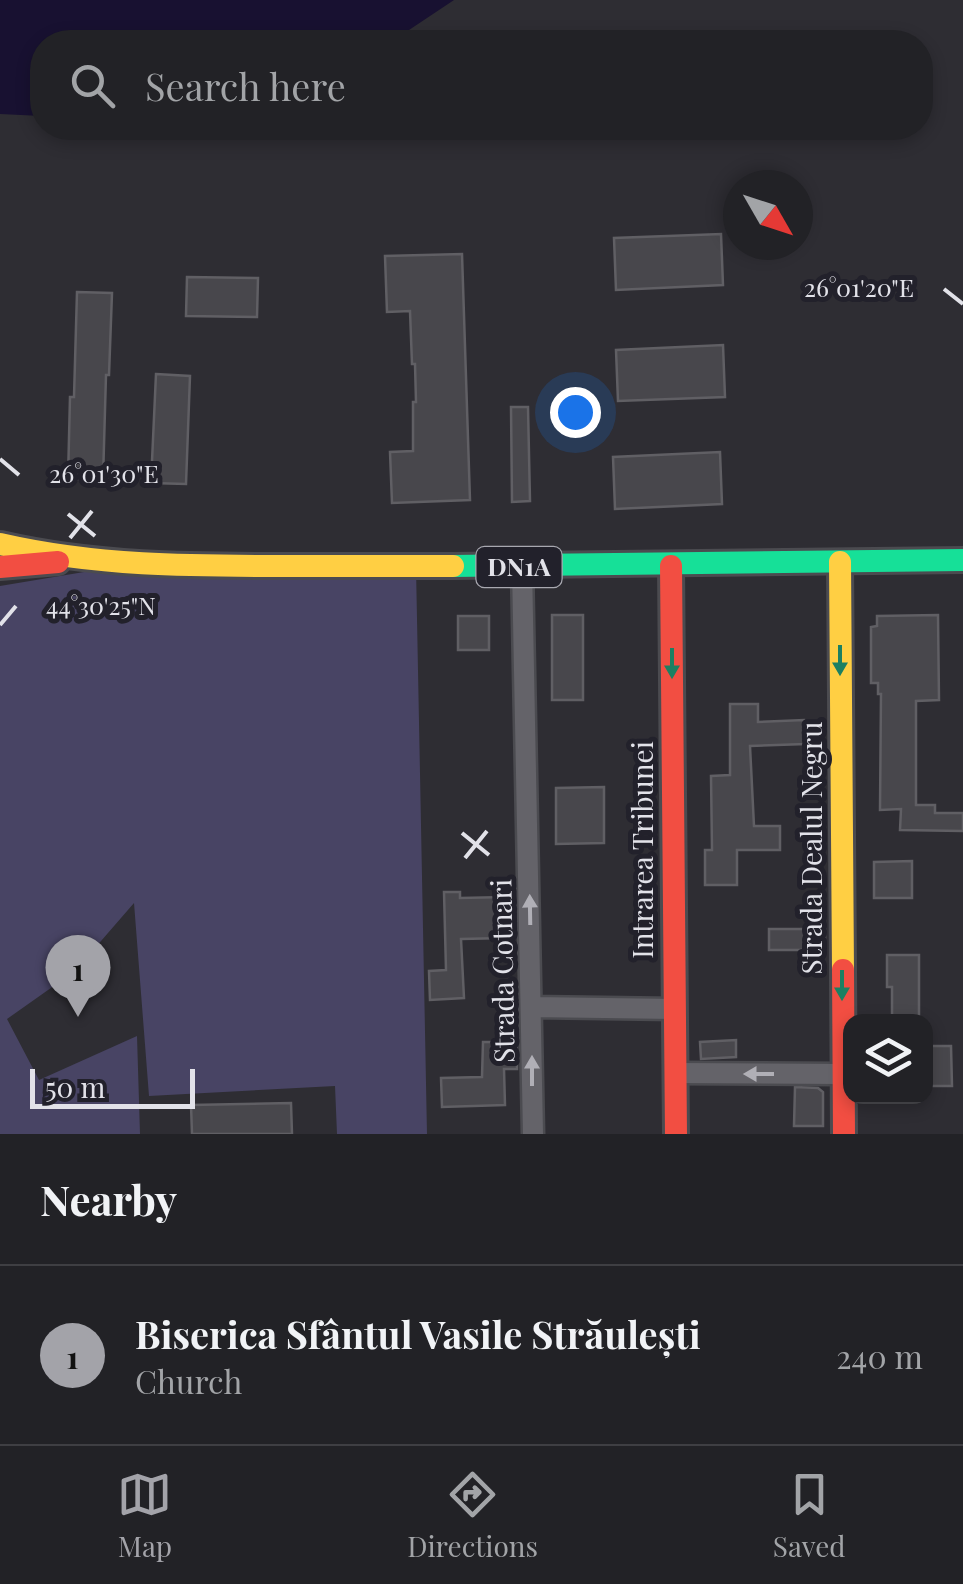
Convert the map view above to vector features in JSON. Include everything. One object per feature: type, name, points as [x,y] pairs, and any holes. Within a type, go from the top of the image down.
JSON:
[{"type":"street","name":"DN1A","points":[[0,544],[76,560],[197,565],[522,567],[963,560]]},
{"type":"street","points":[[0,567],[76,560]]},
{"type":"street","name":"Strada Dealul Negru","points":[[840,562],[844,1134]]},
{"type":"street","name":"Intrarea Tribunei","points":[[671,566],[676,1134]]},
{"type":"street","name":"Strada Cotnari","points":[[522,567],[533,1134]]},
{"type":"street","points":[[532,1007],[674,1009]]},
{"type":"street","points":[[676,1073],[842,1074]]},
{"type":"shaded area","points":[[0,0],[454,0],[409,30],[30,30],[30,115],[0,114]]},
{"type":"shaded area","points":[[132,564],[416,567],[427,1134],[337,1134],[335,1086],[149,1096],[134,903],[75,971],[7,1019],[39,1080],[137,1036],[140,1134],[0,1134],[0,586]]},
{"type":"building","points":[[721,234],[723,285],[616,290],[614,238]]},
{"type":"building","points":[[462,254],[470,500],[392,503],[390,452],[413,451],[415,364],[410,311],[387,312],[385,256]]},
{"type":"building","points":[[187,277],[258,278],[257,317],[186,316]]},
{"type":"building","points":[[77,292],[112,293],[103,480],[68,479]]},
{"type":"building","points":[[723,345],[725,397],[618,401],[616,350]]},
{"type":"building","points":[[156,374],[190,376],[186,484],[151,483]]},
{"type":"building","points":[[511,407],[528,407],[530,501],[512,502]]},
{"type":"building","points":[[720,452],[722,504],[615,509],[613,457]]},
{"type":"building","points":[[552,615],[583,615],[583,700],[552,700]]},
{"type":"building","points":[[938,615],[939,700],[916,701],[916,805],[935,805],[935,813],[963,813],[963,831],[900,830],[901,809],[880,810],[881,694],[878,683],[871,683],[871,627],[877,626],[877,616]]},
{"type":"building","points":[[458,616],[489,616],[489,650],[458,650]]},
{"type":"building","points":[[730,704],[758,704],[758,722],[804,720],[805,744],[750,746],[754,826],[780,826],[780,850],[737,850],[737,885],[705,885],[705,850],[712,850],[711,776],[730,775]]},
{"type":"building","points":[[604,787],[604,843],[556,844],[556,788]]},
{"type":"building","points":[[912,861],[912,898],[874,898],[874,862]]},
{"type":"building","points":[[444,892],[460,892],[460,898],[506,897],[506,938],[461,939],[464,998],[430,1000],[429,971],[446,970]]},
{"type":"building","points":[[769,929],[825,929],[825,950],[769,950]]},
{"type":"building","points":[[887,955],[919,955],[919,1014],[892,1014],[892,987],[887,987]]},
{"type":"building","points":[[736,1040],[736,1057],[701,1059],[700,1042]]},
{"type":"building","points":[[483,1042],[517,1042],[517,1069],[504,1069],[505,1105],[442,1107],[441,1078],[482,1077]]},
{"type":"building","points":[[933,1046],[951,1046],[952,1086],[933,1086]]},
{"type":"building","points":[[795,1087],[818,1088],[823,1092],[823,1126],[794,1126]]},
{"type":"building","points":[[291,1103],[292,1134],[192,1134],[191,1105]]},
{"type":"traffic: fast","points":[[453,566],[963,560]]},
{"type":"traffic: slow","points":[[0,544],[148,564],[453,566]]},
{"type":"traffic: slow","points":[[840,562],[843,970]]},
{"type":"traffic: jam","points":[[0,567],[58,562]]},
{"type":"traffic: jam","points":[[671,566],[676,1134]]},
{"type":"traffic: jam","points":[[843,970],[844,1134]]},
{"type":"place","name":"Biserica Sfântul Vasile Străulești","points":[[78,1017]]}]
